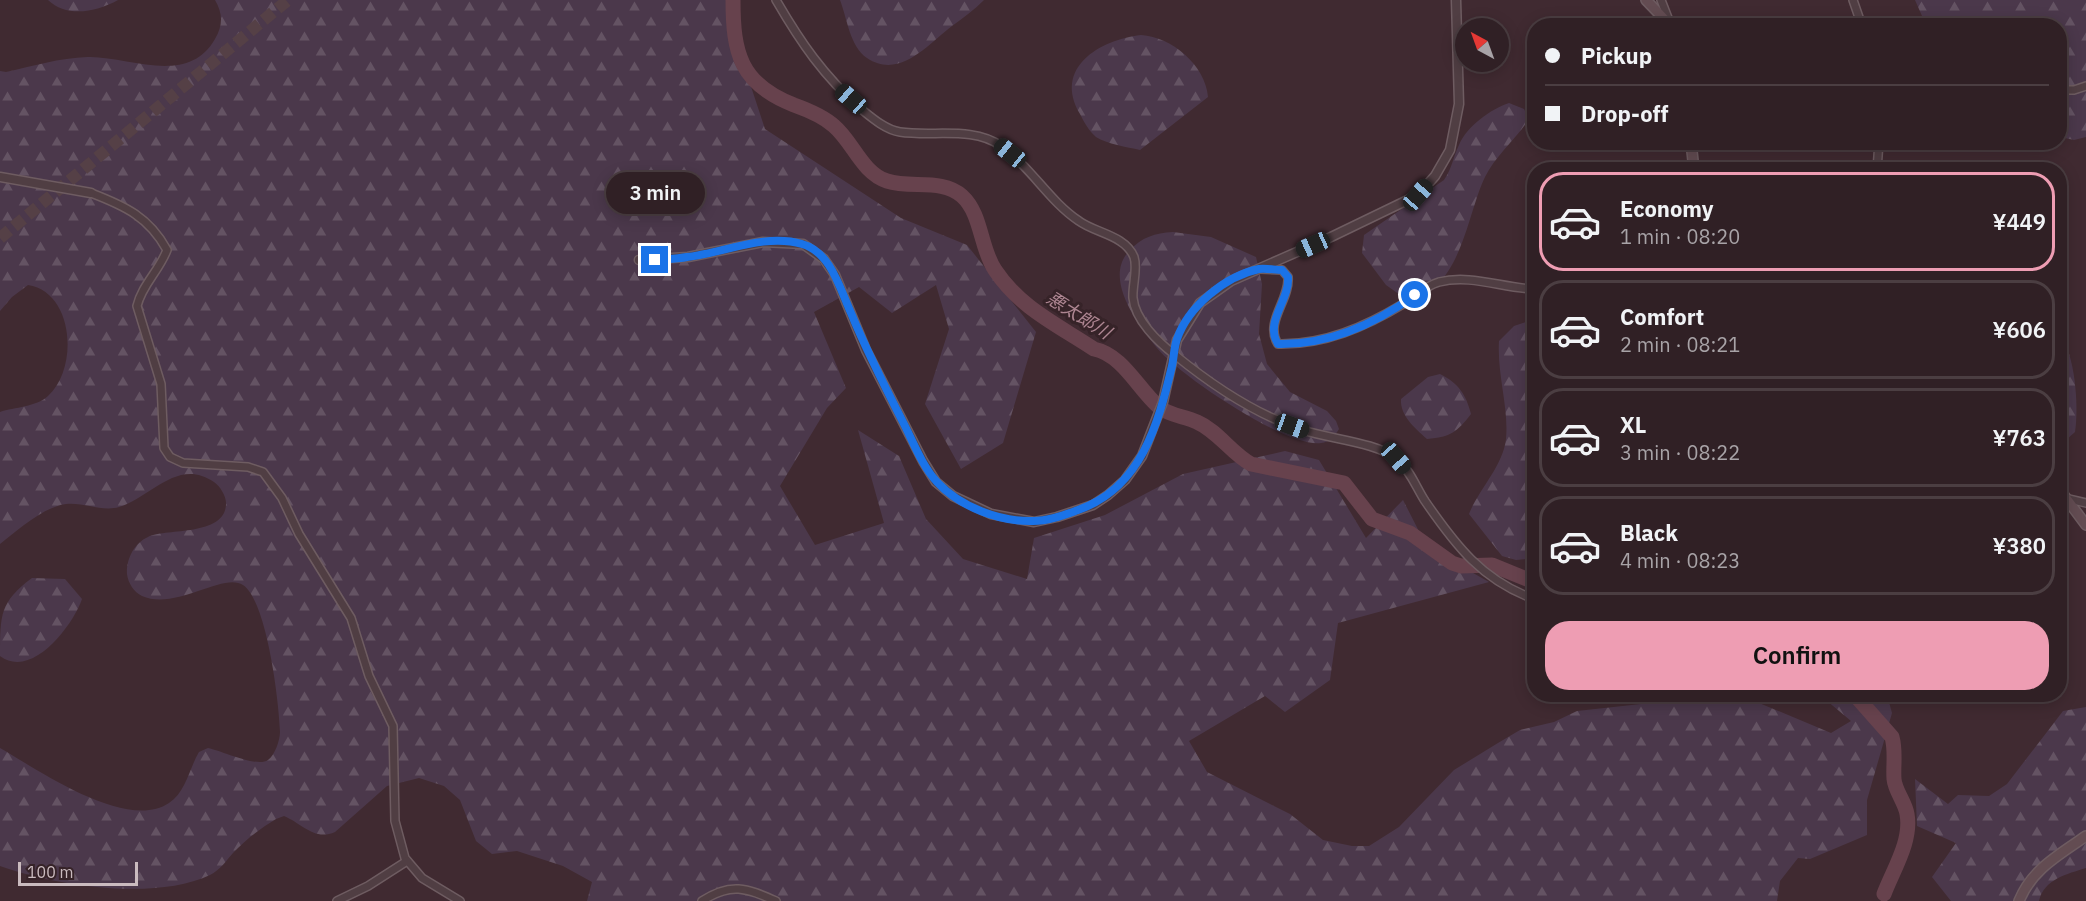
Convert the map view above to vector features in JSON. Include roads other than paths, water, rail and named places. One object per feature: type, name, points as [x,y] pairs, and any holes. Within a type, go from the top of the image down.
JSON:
[{"type":"main road","points":[[1646,0],[1664,18]]},
{"type":"main road","points":[[2067,500],[2086,525]]},
{"type":"main road","points":[[2019,901],[2025,887],[2037,870],[2086,836]]},
{"type":"street","points":[[776,0],[816,64],[834,85],[867,114],[898,132],[970,135],[987,138],[1000,145],[1019,160],[1081,224],[1114,238],[1128,249],[1134,258],[1133,300],[1140,318],[1175,356],[1216,386],[1278,421],[1396,458],[1449,534],[1481,569],[1512,591],[1527,596]]},
{"type":"street","points":[[639,260],[688,257],[763,242],[803,244],[824,259],[835,275],[866,350],[936,482],[971,506],[1010,519],[1034,522],[1066,514],[1093,505],[1125,480],[1142,456],[1154,431],[1175,356],[1177,340],[1200,303],[1231,281],[1418,195],[1435,176],[1450,150],[1459,104],[1456,0]]},
{"type":"street","points":[[1661,0],[1668,18]]},
{"type":"street","points":[[1853,0],[1859,18]]},
{"type":"street","points":[[2067,90],[2086,86]]},
{"type":"street","points":[[0,177],[91,193],[129,210],[151,225],[160,235],[167,250],[157,271],[140,294],[137,306],[160,384],[164,448],[170,457],[183,463],[248,467],[263,472],[282,498],[299,534],[356,630],[362,658],[393,726],[395,821],[407,861],[422,878],[460,901]]},
{"type":"street","points":[[1260,269],[1282,270],[1288,277],[1289,285],[1274,324],[1273,336],[1278,344],[1301,345],[1342,335],[1403,304],[1436,283],[1468,279],[1511,288],[1527,289]]},
{"type":"street","points":[[2067,496],[2086,503]]},
{"type":"street","points":[[337,901],[368,886],[407,861]]},
{"type":"street","points":[[702,901],[724,889],[735,888],[776,901]]},
{"type":"waterway","name":"悪太郎川","points":[[733,0],[733,19],[738,51],[751,77],[776,97],[830,122],[864,164],[878,177],[896,183],[945,187],[962,196],[969,203],[973,212],[990,261],[1016,295],[1040,315],[1122,365],[1159,407],[1205,426],[1251,464],[1344,483],[1372,519],[1410,533],[1452,563],[1461,566],[1492,565],[1527,579]]},
{"type":"waterway","name":"悪太郎川","points":[[1861,702],[1892,737],[1895,783],[1907,814],[1907,835],[1884,894]]},
{"type":"tunnel","points":[[0,238],[288,0]]}]
